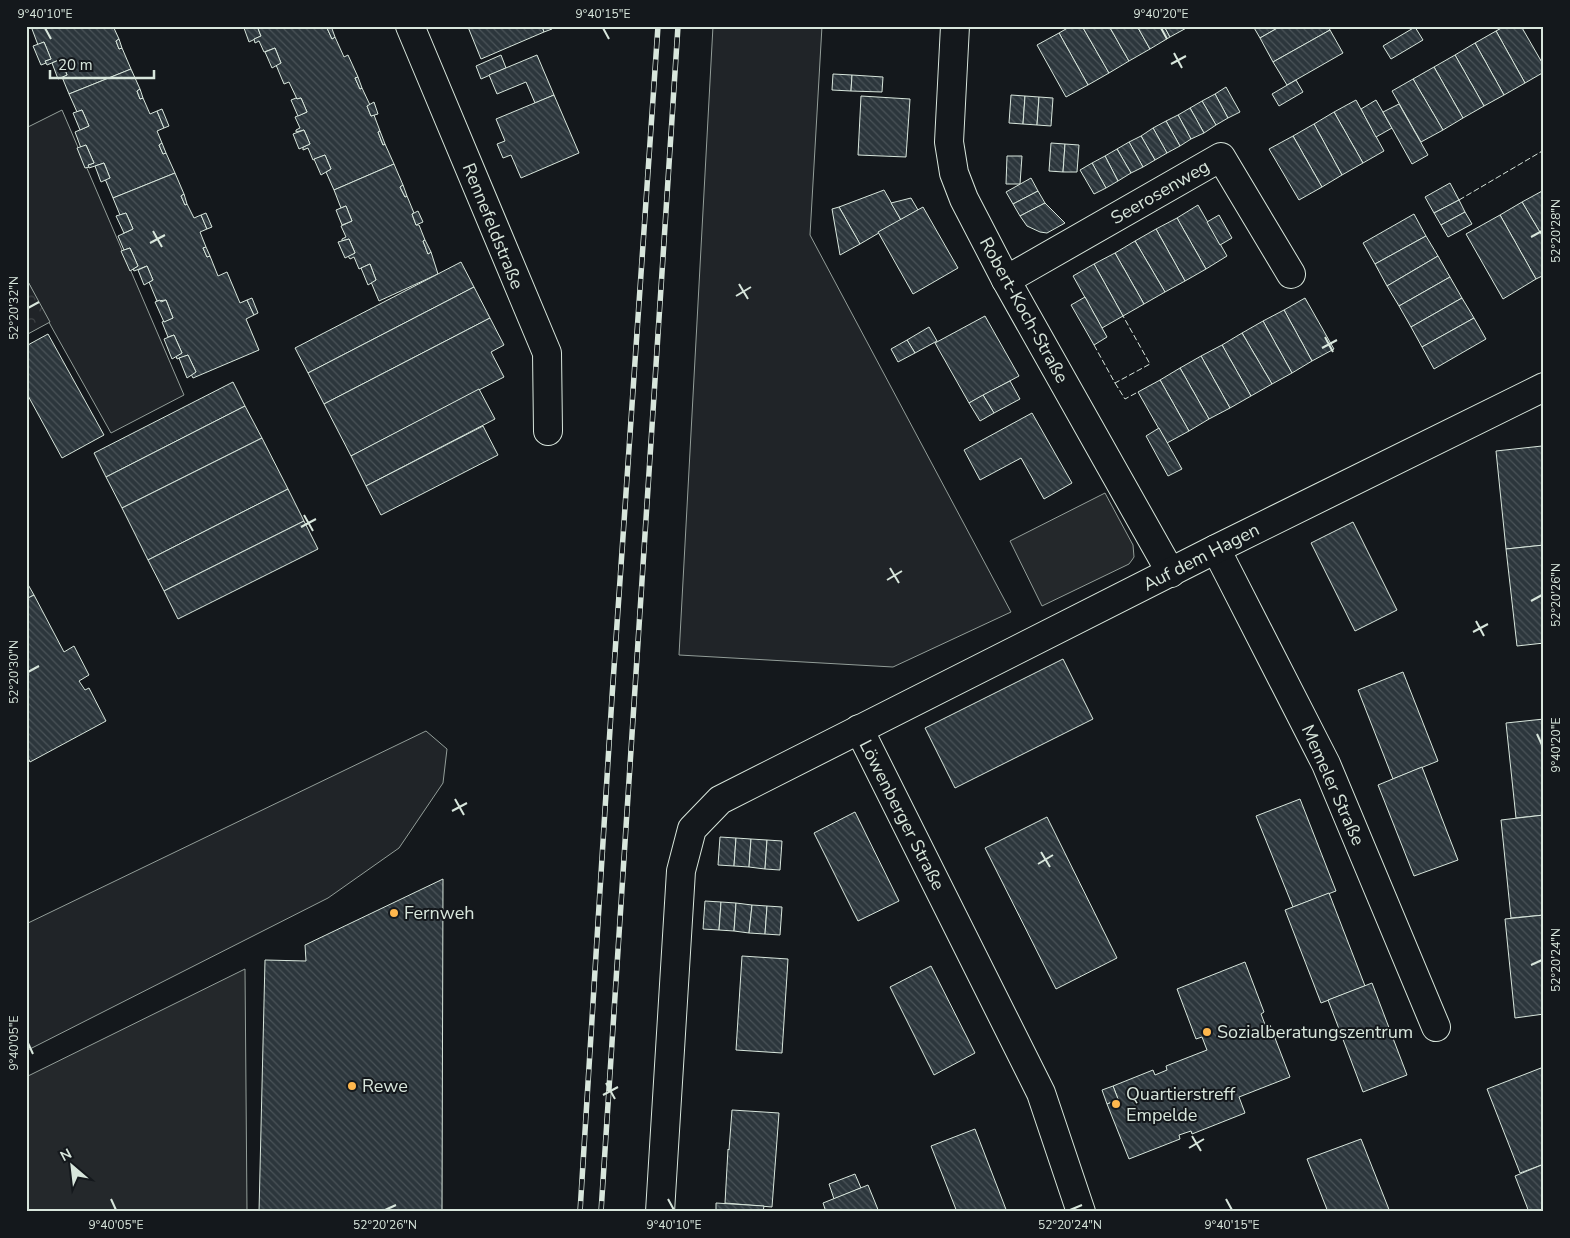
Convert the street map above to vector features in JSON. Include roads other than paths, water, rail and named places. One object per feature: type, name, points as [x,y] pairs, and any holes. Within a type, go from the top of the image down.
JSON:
[{"type":"street","name":"Rennefeldstraße","points":[[410,26],[546,353],[548,431]]},
{"type":"street","name":"Robert-Koch-Straße","points":[[955,26],[949,142],[954,173],[964,199],[1006,280],[1171,573]]},
{"type":"street","name":"Seerosenweg","points":[[1006,280],[1221,157],[1291,274]]},
{"type":"street","name":"Auf dem Hagen","points":[[859,729],[1216,549],[1544,387]]},
{"type":"street","name":"Memeler Straße","points":[[1216,549],[1326,764],[1436,1027]]},
{"type":"street","name":"Löwenberger Straße","points":[[660,1212],[681,872],[692,829],[720,800],[859,729],[1041,1093],[1081,1212]]},
{"type":"railway","points":[[580,1212],[612,697],[658,26]]},
{"type":"railway","points":[[601,1212],[678,26]]},
{"type":"place","name":"Fernweh","points":[[394,913]]},
{"type":"place","name":"Sozialberatungszentrum","points":[[1207,1032]]},
{"type":"place","name":"Rewe","points":[[352,1086]]},
{"type":"place","name":"Quartierstreff Empelde","points":[[1116,1104]]}]
